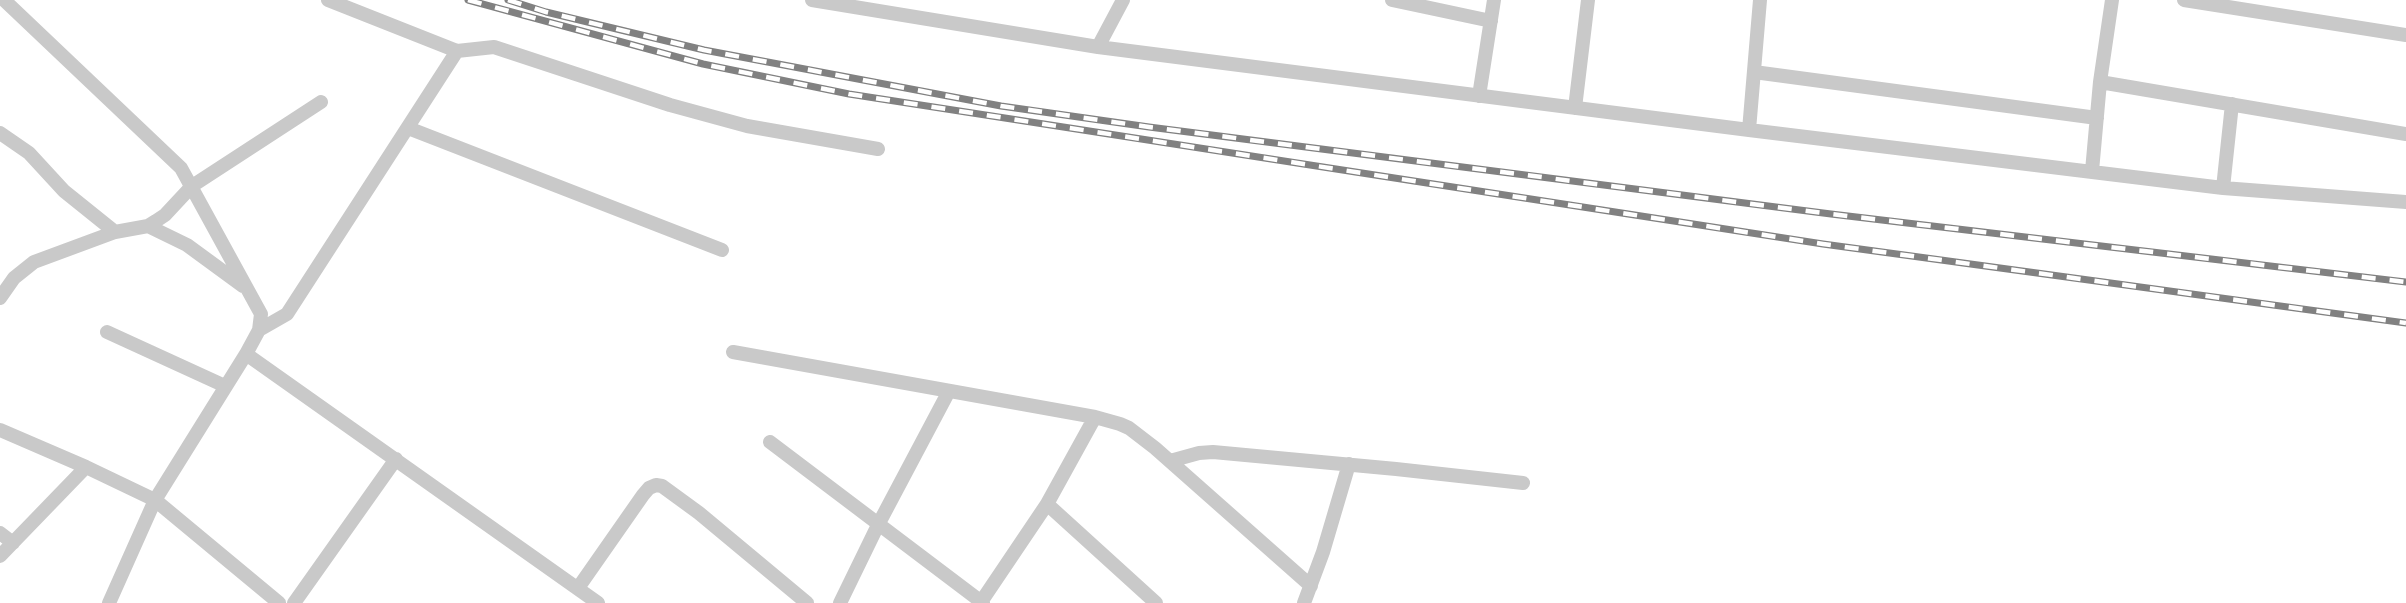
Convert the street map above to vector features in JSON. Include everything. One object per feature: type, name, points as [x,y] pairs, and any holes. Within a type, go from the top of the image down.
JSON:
[{"type":"street","points":[[4,0],[182,168],[261,314],[259,330],[246,354],[154,500],[114,601]]},
{"type":"street","points":[[328,0],[457,51],[494,47],[670,105],[736,123],[783,134],[878,149]]},
{"type":"street","points":[[813,0],[881,6],[1098,47],[1479,96],[2223,188],[2406,202]]},
{"type":"street","points":[[1098,47],[1123,0]]},
{"type":"street","points":[[1392,0],[1491,21]]},
{"type":"street","points":[[1479,96],[1494,0]]},
{"type":"street","points":[[1575,108],[1588,0]]},
{"type":"street","points":[[1749,130],[1760,0]]},
{"type":"street","points":[[2092,171],[2100,82],[2112,0]]},
{"type":"street","points":[[2184,0],[2273,7],[2406,34]]},
{"type":"street","points":[[259,330],[287,314],[457,51]]},
{"type":"street","points":[[1754,72],[2097,118]]},
{"type":"street","points":[[2100,82],[2406,134]]},
{"type":"street","points":[[0,298],[14,278],[34,262],[115,232],[148,226],[165,215],[192,186],[321,102]]},
{"type":"street","points":[[2223,188],[2232,104]]},
{"type":"street","points":[[408,128],[722,250]]},
{"type":"street","points":[[0,132],[29,153],[64,191],[115,232]]},
{"type":"street","points":[[148,226],[187,245],[247,289]]},
{"type":"street","points":[[107,332],[225,386]]},
{"type":"street","points":[[733,352],[1095,417],[1129,428],[1170,461],[1311,586]]},
{"type":"street","points":[[246,354],[598,603]]},
{"type":"street","points":[[840,603],[878,525],[949,391]]},
{"type":"street","points":[[770,442],[982,602],[1047,504],[1095,417]]},
{"type":"street","points":[[0,430],[86,467],[154,500],[279,603]]},
{"type":"street","points":[[1170,461],[1199,453],[1213,452],[1523,483]]},
{"type":"street","points":[[294,603],[396,459]]},
{"type":"street","points":[[1304,603],[1349,464]]},
{"type":"street","points":[[0,556],[86,467]]},
{"type":"street","points":[[578,588],[643,495],[649,488],[662,486],[699,513],[807,603]]},
{"type":"street","points":[[1047,504],[1156,603]]},
{"type":"street","points":[[0,534],[13,543]]},
{"type":"railway","points":[[468,0],[703,64],[849,94],[1823,244],[2406,323]]},
{"type":"railway","points":[[508,0],[546,12],[704,50],[1001,106],[1831,214],[2406,282]]}]
